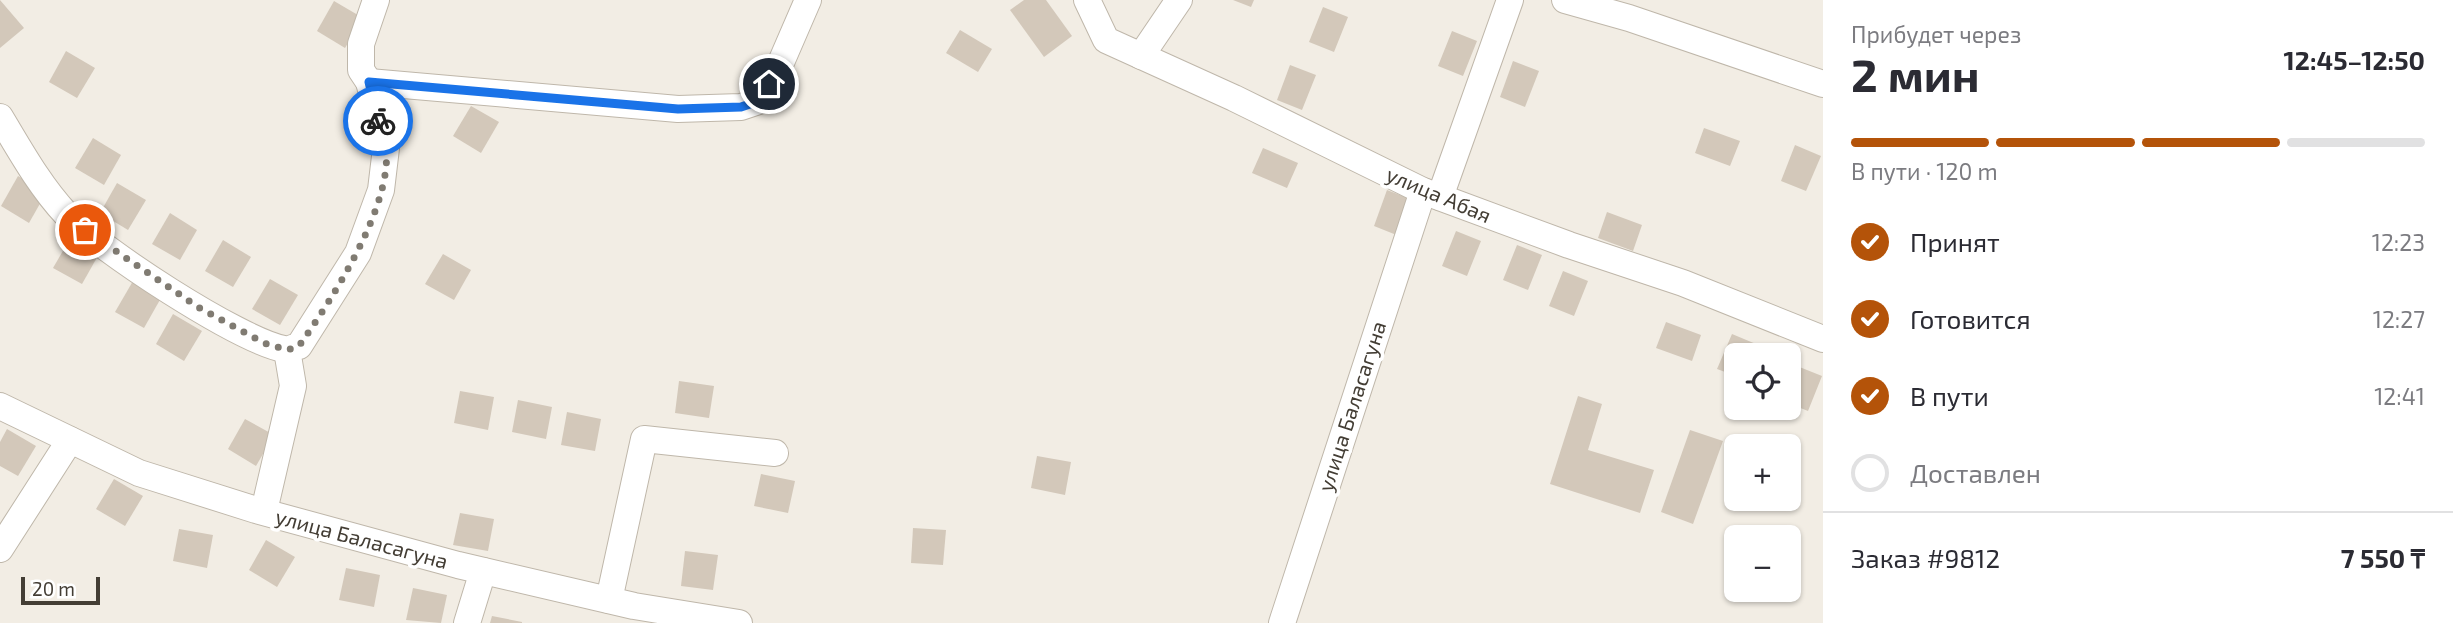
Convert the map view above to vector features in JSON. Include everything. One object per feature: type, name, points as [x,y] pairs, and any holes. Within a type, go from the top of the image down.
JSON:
[{"type":"street","points":[[0,117],[38,180],[67,215],[102,244],[198,307],[264,343],[287,350],[299,346],[358,253],[381,190],[386,148],[369,82],[361,70],[361,44],[376,0]]},
{"type":"street","points":[[369,82],[678,109],[741,107],[759,101],[779,67],[808,0]]},
{"type":"street","name":"улица Абая","points":[[1087,0],[1106,40],[1431,194],[1684,283],[1823,339]]},
{"type":"street","points":[[1141,56],[1179,0]]},
{"type":"street","name":"улица Баласагуна","points":[[1282,623],[1431,194],[1510,0]]},
{"type":"street","points":[[1565,0],[1629,18],[1823,84]]},
{"type":"street","points":[[264,512],[293,386],[287,350]]},
{"type":"street","name":"улица Баласагуна","points":[[0,407],[139,473],[264,512],[609,600],[739,623]]},
{"type":"street","points":[[609,600],[644,439],[775,453]]},
{"type":"street","points":[[0,549],[70,440]]},
{"type":"street","points":[[467,623],[483,570]]},
{"type":"building","points":[[0,0],[24,28],[0,48]]},
{"type":"building","points":[[1024,0],[1046,0],[1072,36],[1044,57],[1010,10]]},
{"type":"building","points":[[1233,0],[1254,0],[1251,7]]},
{"type":"building","points":[[334,1],[363,18],[345,48],[317,31]]},
{"type":"building","points":[[1323,7],[1348,17],[1334,52],[1309,42]]},
{"type":"building","points":[[960,30],[992,49],[978,72],[946,53]]},
{"type":"building","points":[[1452,31],[1477,41],[1463,76],[1438,66]]},
{"type":"building","points":[[66,51],[95,68],[77,98],[49,82]]},
{"type":"building","points":[[1513,61],[1539,71],[1525,107],[1500,97]]},
{"type":"building","points":[[1290,65],[1316,75],[1302,110],[1277,100]]},
{"type":"building","points":[[471,106],[499,122],[481,153],[453,136]]},
{"type":"building","points":[[1704,128],[1740,141],[1730,166],[1695,153]]},
{"type":"building","points":[[93,138],[121,155],[104,185],[75,168]]},
{"type":"building","points":[[1795,145],[1821,156],[1806,191],[1781,181]]},
{"type":"building","points":[[1263,148],[1298,163],[1287,188],[1252,173]]},
{"type":"building","points":[[18,176],[46,193],[29,223],[1,206]]},
{"type":"building","points":[[117,183],[146,200],[128,230],[100,213]]},
{"type":"building","points":[[1387,190],[1413,200],[1399,236],[1374,226]]},
{"type":"building","points":[[1607,212],[1642,225],[1633,251],[1598,238]]},
{"type":"building","points":[[170,213],[197,230],[180,260],[152,244]]},
{"type":"building","points":[[1456,231],[1481,241],[1467,276],[1442,266]]},
{"type":"building","points":[[71,237],[99,254],[82,284],[53,268]]},
{"type":"building","points":[[223,240],[251,257],[233,287],[205,271]]},
{"type":"building","points":[[1517,245],[1542,255],[1528,290],[1503,280]]},
{"type":"building","points":[[443,254],[471,270],[454,300],[425,284]]},
{"type":"building","points":[[1563,271],[1588,281],[1574,316],[1549,306]]},
{"type":"building","points":[[270,279],[298,295],[280,325],[252,309]]},
{"type":"building","points":[[133,281],[161,298],[144,328],[115,312]]},
{"type":"building","points":[[173,314],[202,331],[184,361],[156,344]]},
{"type":"building","points":[[1666,322],[1701,335],[1692,361],[1656,348]]},
{"type":"building","points":[[1732,334],[1754,343],[1728,343]]},
{"type":"building","points":[[1724,353],[1724,372],[1717,369]]},
{"type":"building","points":[[1801,368],[1822,376],[1808,411],[1801,408]]},
{"type":"building","points":[[679,381],[714,386],[709,418],[675,413]]},
{"type":"building","points":[[460,391],[494,397],[488,430],[454,423]]},
{"type":"building","points":[[1578,396],[1602,404],[1588,450],[1654,470],[1640,513],[1550,484]]},
{"type":"building","points":[[518,400],[552,407],[546,439],[512,432]]},
{"type":"building","points":[[567,412],[601,419],[595,451],[561,445]]},
{"type":"building","points":[[245,419],[274,435],[256,466],[228,449]]},
{"type":"building","points":[[7,429],[36,446],[18,476],[0,466],[0,442]]},
{"type":"building","points":[[1690,430],[1723,441],[1693,524],[1661,512]]},
{"type":"building","points":[[1037,456],[1071,462],[1065,495],[1031,488]]},
{"type":"building","points":[[761,474],[795,481],[788,513],[754,506]]},
{"type":"building","points":[[114,479],[143,496],[125,526],[96,509]]},
{"type":"building","points":[[460,513],[494,519],[488,551],[453,545]]},
{"type":"building","points":[[913,528],[946,530],[943,565],[911,563]]},
{"type":"building","points":[[179,529],[213,535],[207,568],[173,561]]},
{"type":"building","points":[[266,540],[295,557],[277,587],[249,570]]},
{"type":"building","points":[[685,551],[718,555],[713,590],[681,586]]},
{"type":"building","points":[[346,568],[380,575],[374,607],[339,600]]},
{"type":"building","points":[[413,588],[447,595],[441,623],[406,620]]},
{"type":"building","points":[[492,616],[522,622],[522,623],[490,623]]},
{"type":"way so far","points":[[85,230],[198,307],[264,343],[287,350],[299,346],[358,253],[381,190],[386,148],[378,121]]},
{"type":"route","points":[[378,121],[369,82],[678,109],[741,107],[759,101],[769,84]]}]
